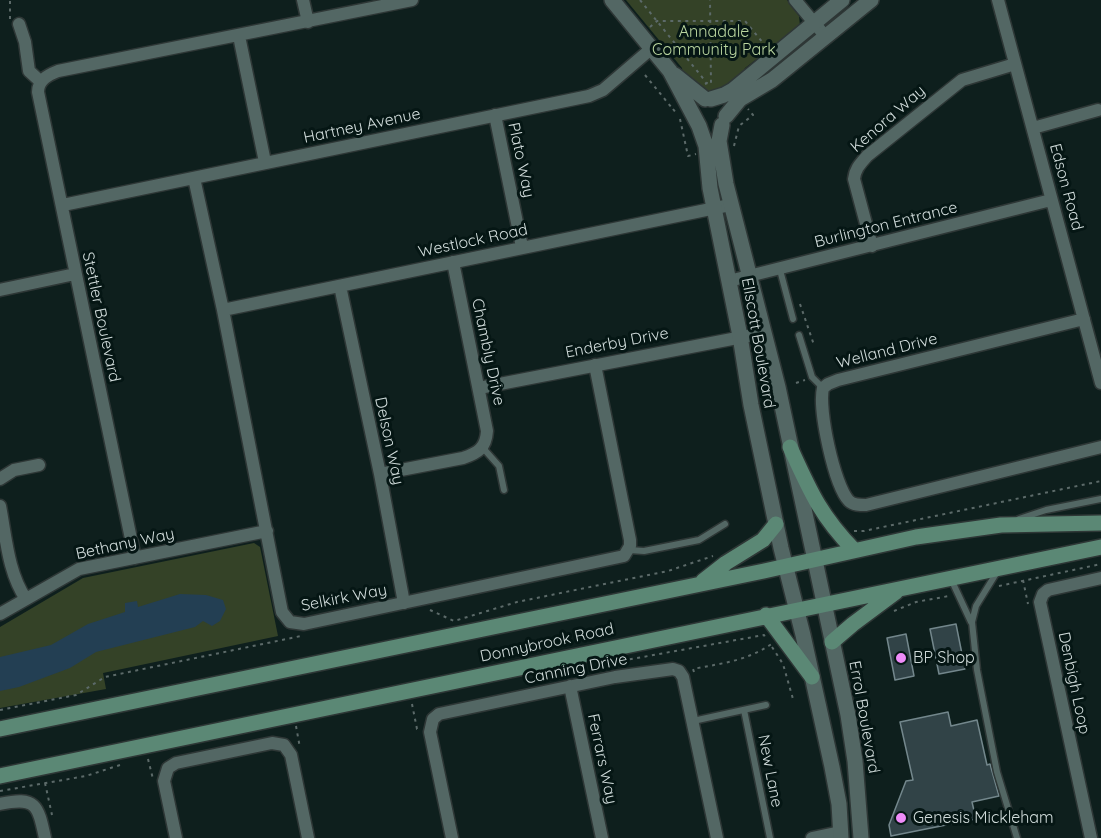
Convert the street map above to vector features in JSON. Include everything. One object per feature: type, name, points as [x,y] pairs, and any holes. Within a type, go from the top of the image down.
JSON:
[{"type":"main road","points":[[790,447],[822,514],[854,550]]},
{"type":"main road","name":"Donnybrook Road","points":[[0,729],[959,529],[1001,525],[1101,523]]},
{"type":"main road","points":[[701,583],[726,563],[763,540],[776,524]]},
{"type":"main road","name":"Donnybrook Road","points":[[0,776],[1101,547]]},
{"type":"main road","points":[[832,642],[878,604],[903,588]]},
{"type":"main road","points":[[766,615],[777,641],[812,677]]},
{"type":"street","points":[[303,0],[308,22]]},
{"type":"street","points":[[41,82],[58,71],[412,0]]},
{"type":"street","points":[[612,0],[670,71],[701,94],[720,102],[723,106],[724,120]]},
{"type":"street","points":[[795,0],[826,37]]},
{"type":"street","points":[[701,94],[724,95],[733,90],[842,0]]},
{"type":"street","points":[[701,94],[697,106],[697,121],[708,130],[718,128],[740,99],[772,80],[871,0]]},
{"type":"street","name":"Edson Road","points":[[998,0],[1101,383]]},
{"type":"street","name":"Stettler Boulevard","points":[[19,24],[25,42],[29,71],[41,82],[38,92],[135,558]]},
{"type":"street","points":[[239,36],[265,162]]},
{"type":"street","name":"Hartney Avenue","points":[[63,205],[596,94],[652,48]]},
{"type":"street","name":"Kenora Way","points":[[872,246],[854,179],[855,171],[860,164],[962,80],[1015,64]]},
{"type":"street","points":[[1033,128],[1098,110]]},
{"type":"street","name":"Plato Way","points":[[495,115],[522,247]]},
{"type":"street","name":"Ellscott Boulevard","points":[[724,120],[719,141],[730,206],[778,387],[814,559]]},
{"type":"street","name":"Ellscott Boulevard","points":[[697,121],[706,146],[714,208],[740,336],[751,405],[785,566],[797,609]]},
{"type":"street","name":"Selkirk Way","points":[[194,178],[223,310],[282,612],[290,622],[304,624],[616,558],[624,556],[628,550]]},
{"type":"street","name":"Burlington Entrance","points":[[729,281],[1051,200]]},
{"type":"street","name":"Westlock Road","points":[[223,310],[730,206]]},
{"type":"street","name":"Chambly Drive","points":[[453,262],[487,431],[487,441],[483,448]]},
{"type":"street","points":[[0,290],[75,274]]},
{"type":"street","name":"Delson Way","points":[[340,286],[380,474],[404,603]]},
{"type":"street","name":"Welland Drive","points":[[1084,319],[838,380],[823,388],[820,405],[834,469],[849,502],[856,505],[866,505],[1101,447]]},
{"type":"street","name":"Enderby Drive","points":[[479,388],[762,333]]},
{"type":"street","points":[[595,364],[630,540],[628,550]]},
{"type":"street","points":[[380,474],[463,458],[483,448]]},
{"type":"street","points":[[0,479],[14,470],[39,465]]},
{"type":"street","points":[[0,506],[13,571],[19,590],[26,599]]},
{"type":"street","name":"Bethany Way","points":[[0,614],[79,569],[267,531]]},
{"type":"street","name":"Errol Boulevard","points":[[814,559],[855,761],[861,838]]},
{"type":"street","points":[[1040,602],[1043,594],[1048,590],[1101,578]]},
{"type":"street","name":"Denbigh Loop","points":[[1040,602],[1091,838]]},
{"type":"street","points":[[797,609],[839,804],[841,835],[812,838]]},
{"type":"street","name":"Canning Drive","points":[[430,726],[433,719],[447,711],[662,669],[679,670],[717,838]]},
{"type":"street","name":"Ferrars Way","points":[[570,686],[602,838]]},
{"type":"street","points":[[430,726],[452,838]]},
{"type":"street","points":[[176,838],[165,776],[168,768],[176,763],[272,743],[284,745],[289,751],[309,838]]},
{"type":"street","points":[[0,804],[23,800],[37,807],[45,838]]},
{"type":"lane","points":[[780,270],[793,319]]},
{"type":"lane","points":[[799,335],[812,377],[823,388]]},
{"type":"lane","points":[[483,448],[499,466],[504,490]]},
{"type":"lane","name":"Donnybrook Road","points":[[1001,525],[1046,510],[1101,499]]},
{"type":"lane","points":[[628,550],[644,551],[699,540],[725,524]]},
{"type":"lane","points":[[1000,567],[976,606],[972,622],[977,670],[997,772],[1017,838]]},
{"type":"lane","points":[[950,578],[972,622]]},
{"type":"lane","points":[[692,721],[766,705]]},
{"type":"lane","name":"New Lane","points":[[744,710],[770,838]]},
{"type":"path","points":[[640,0],[657,21],[701,94]]},
{"type":"path","points":[[645,75],[673,109],[701,94],[711,84],[710,0]]},
{"type":"path","points":[[640,34],[657,21],[745,21],[764,44]]},
{"type":"path","points":[[800,304],[814,345]]},
{"type":"path","points":[[849,530],[864,531],[1101,481]]},
{"type":"path","points":[[425,611],[431,609],[454,621],[517,602],[668,571],[716,555]]},
{"type":"path","points":[[987,588],[1101,564]]},
{"type":"path","points":[[1023,580],[1029,604],[1040,602]]},
{"type":"path","points":[[888,614],[916,602],[958,594]]},
{"type":"path","points":[[0,710],[76,695],[105,677],[304,635]]},
{"type":"path","points":[[695,679],[693,669],[747,658],[777,641],[793,699]]},
{"type":"path","points":[[411,701],[417,729],[430,726]]},
{"type":"path","points":[[289,751],[301,748],[296,726]]},
{"type":"path","points":[[147,756],[152,779],[165,776]]},
{"type":"path","points":[[0,791],[86,776],[127,763]]},
{"type":"path","points":[[45,783],[54,823]]},
{"type":"green space","name":"Annadale Community Park","points":[[626,0],[787,0],[799,16],[800,26],[794,34],[788,35],[745,68],[734,82],[722,89],[710,92],[701,90],[683,76],[682,68]]},
{"type":"green space","points":[[254,543],[260,547],[278,636],[103,673],[106,689],[0,708],[0,627],[83,578]]},
{"type":"water","points":[[180,594],[206,595],[223,600],[226,609],[220,621],[212,626],[203,621],[195,627],[96,652],[70,668],[19,687],[0,691],[0,657],[51,645],[88,624],[125,612],[125,603],[137,601],[138,607]]},
{"type":"building","points":[[956,624],[965,669],[939,674],[930,629]]},
{"type":"building","points":[[906,634],[914,676],[895,680],[887,638]]},
{"type":"building","points":[[948,712],[951,726],[977,720],[987,765],[990,764],[999,796],[972,802],[976,819],[891,836],[889,825],[906,781],[913,780],[900,722]]},
{"type":"place","name":"BP Shop","points":[[901,658]]},
{"type":"place","name":"Genesis Mickleham","points":[[901,818]]}]
